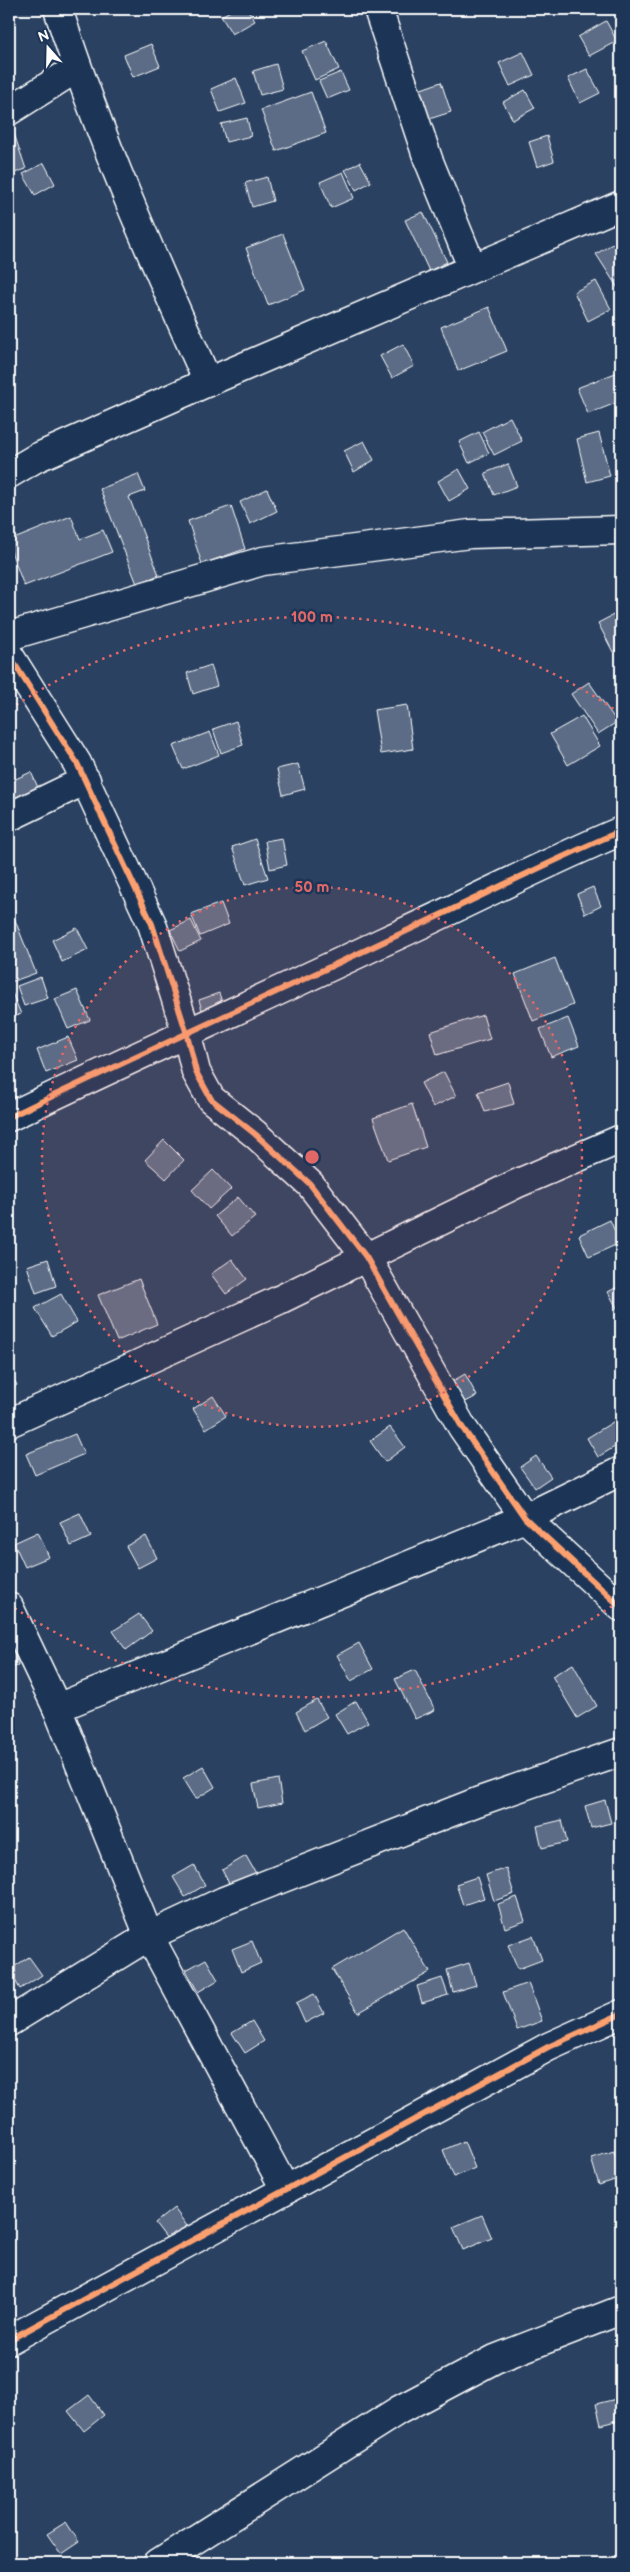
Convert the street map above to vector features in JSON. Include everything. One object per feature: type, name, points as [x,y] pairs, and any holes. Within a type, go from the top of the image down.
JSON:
[{"type":"street","points":[[58,9],[77,68],[133,216],[208,382]]},
{"type":"street","points":[[378,9],[428,159],[472,267]]},
{"type":"street","points":[[9,110],[77,68]]},
{"type":"street","points":[[9,474],[36,458],[208,382],[472,267],[621,205]]},
{"type":"street","points":[[9,636],[263,561],[470,534],[621,530]]},
{"type":"street","points":[[9,654],[54,723],[86,780],[152,924],[186,1031],[196,1072],[211,1099],[255,1134],[310,1184],[366,1257],[462,1427],[525,1518],[621,1607]]},
{"type":"street","points":[[9,817],[86,780]]},
{"type":"street","points":[[9,1117],[186,1031],[386,941],[552,860],[621,831]]},
{"type":"street","points":[[9,1423],[279,1300],[516,1184],[621,1139]]},
{"type":"street","points":[[57,1708],[525,1518],[621,1471]]},
{"type":"street","points":[[9,1607],[57,1708],[149,1936],[285,2189]]},
{"type":"street","points":[[9,2022],[149,1936],[242,1894],[477,1802],[621,1752]]},
{"type":"street","points":[[9,2340],[548,2047],[621,2014]]},
{"type":"street","points":[[158,2563],[399,2410],[495,2359],[620,2314]]},
{"type":"building","points":[[234,9],[247,9],[255,21],[232,34],[221,16]]},
{"type":"building","points":[[606,21],[617,41],[589,56],[578,37]]},
{"type":"building","points":[[326,41],[339,69],[315,80],[302,51]]},
{"type":"building","points":[[151,44],[160,66],[133,77],[124,55]]},
{"type":"building","points":[[523,52],[534,75],[510,86],[499,63]]},
{"type":"building","points":[[276,64],[283,89],[260,95],[253,71]]},
{"type":"building","points":[[587,69],[600,93],[580,103],[568,78]]},
{"type":"building","points":[[341,72],[349,90],[327,99],[319,81]]},
{"type":"building","points":[[236,78],[246,103],[220,112],[211,89]]},
{"type":"building","points":[[441,82],[451,112],[423,121],[413,92]]},
{"type":"building","points":[[525,90],[535,108],[513,120],[503,102]]},
{"type":"building","points":[[311,92],[326,133],[276,151],[261,110]]},
{"type":"building","points":[[247,118],[251,136],[226,142],[221,124]]},
{"type":"building","points":[[9,119],[26,169],[9,175]]},
{"type":"building","points":[[547,136],[554,161],[537,167],[529,142]]},
{"type":"building","points":[[360,162],[371,182],[356,190],[345,170]]},
{"type":"building","points":[[44,163],[55,184],[35,195],[23,174]]},
{"type":"building","points":[[343,172],[354,198],[331,208],[320,182]]},
{"type":"building","points":[[267,177],[273,201],[252,207],[245,183]]},
{"type":"building","points":[[423,212],[447,262],[429,271],[405,220]]},
{"type":"building","points":[[283,234],[305,290],[268,305],[246,248]]},
{"type":"building","points":[[617,241],[621,247],[621,293],[596,254]]},
{"type":"building","points":[[596,281],[611,309],[588,321],[574,292]]},
{"type":"building","points":[[489,307],[507,351],[458,371],[441,327]]},
{"type":"building","points":[[403,344],[414,366],[392,378],[380,356]]},
{"type":"building","points":[[618,372],[621,379],[621,401],[588,414],[577,388]]},
{"type":"building","points":[[510,417],[522,441],[494,455],[482,432]]},
{"type":"building","points":[[479,432],[489,453],[469,463],[459,442]]},
{"type":"building","points":[[599,433],[610,476],[587,482],[577,439]]},
{"type":"building","points":[[364,441],[374,460],[354,472],[344,451]]},
{"type":"building","points":[[508,464],[517,486],[494,495],[485,473]]},
{"type":"building","points":[[459,469],[470,489],[449,501],[438,481]]},
{"type":"building","points":[[138,474],[145,491],[129,497],[159,575],[137,584],[100,489]]},
{"type":"building","points":[[267,489],[277,511],[250,524],[240,502]]},
{"type":"building","points":[[231,506],[245,549],[202,564],[188,521]]},
{"type":"building","points":[[71,516],[80,539],[103,530],[112,552],[24,586],[9,546],[9,541]]},
{"type":"building","points":[[621,611],[621,647],[613,652],[598,623]]},
{"type":"building","points":[[211,665],[217,686],[193,694],[187,673]]},
{"type":"building","points":[[589,682],[617,722],[598,734],[571,694]]},
{"type":"building","points":[[407,705],[413,749],[381,754],[374,710]]},
{"type":"building","points":[[582,716],[600,746],[568,765],[550,734]]},
{"type":"building","points":[[236,721],[243,745],[221,753],[213,729]]},
{"type":"building","points":[[210,732],[219,755],[183,769],[173,746]]},
{"type":"building","points":[[298,764],[305,789],[283,795],[277,769]]},
{"type":"building","points":[[31,772],[41,794],[9,808],[9,782]]},
{"type":"building","points":[[282,838],[287,865],[270,869],[265,841]]},
{"type":"building","points":[[255,839],[268,878],[245,885],[232,847]]},
{"type":"building","points":[[593,887],[601,906],[585,914],[577,894]]},
{"type":"building","points":[[221,903],[229,924],[200,936],[191,914]]},
{"type":"building","points":[[9,905],[36,973],[11,982],[9,976]]},
{"type":"building","points":[[191,920],[201,941],[180,951],[170,930]]},
{"type":"building","points":[[77,928],[88,950],[62,962],[52,940]]},
{"type":"building","points":[[555,958],[573,1005],[533,1021],[515,974]]},
{"type":"building","points":[[41,977],[48,998],[24,1006],[17,986]]},
{"type":"building","points":[[77,990],[90,1020],[68,1029],[55,999]]},
{"type":"building","points":[[12,993],[21,1014],[9,1019],[9,994]]},
{"type":"building","points":[[219,993],[226,1014],[205,1021],[199,1000]]},
{"type":"building","points":[[483,1015],[490,1039],[437,1055],[430,1032]]},
{"type":"building","points":[[568,1018],[579,1046],[551,1057],[540,1029]]},
{"type":"building","points":[[68,1037],[78,1060],[46,1073],[37,1050]]},
{"type":"building","points":[[444,1072],[456,1096],[433,1107],[421,1083]]},
{"type":"building","points":[[508,1082],[514,1104],[485,1112],[478,1092]]},
{"type":"building","points":[[412,1104],[426,1147],[388,1160],[373,1118]]},
{"type":"building","points":[[164,1140],[184,1160],[166,1179],[145,1160]]},
{"type":"building","points":[[213,1170],[231,1189],[209,1209],[192,1190]]},
{"type":"building","points":[[238,1197],[255,1217],[232,1236],[215,1216]]},
{"type":"building","points":[[610,1220],[620,1243],[589,1257],[579,1235]]},
{"type":"building","points":[[48,1259],[56,1286],[36,1293],[27,1266]]},
{"type":"building","points":[[232,1259],[247,1279],[226,1294],[211,1274]]},
{"type":"building","points":[[139,1279],[157,1324],[117,1341],[98,1295]]},
{"type":"building","points":[[621,1285],[621,1315],[608,1292]]},
{"type":"building","points":[[61,1294],[77,1322],[52,1336],[35,1308]]},
{"type":"building","points":[[9,1371],[17,1385],[9,1390]]},
{"type":"building","points":[[465,1374],[477,1396],[458,1406],[446,1385]]},
{"type":"building","points":[[213,1396],[226,1416],[206,1429],[193,1409]]},
{"type":"building","points":[[621,1417],[621,1443],[598,1457],[587,1438]]},
{"type":"building","points":[[390,1427],[405,1447],[385,1462],[370,1441]]},
{"type":"building","points":[[75,1434],[84,1454],[35,1475],[26,1454]]},
{"type":"building","points":[[536,1456],[551,1477],[535,1488],[520,1467]]},
{"type":"building","points":[[80,1513],[91,1537],[71,1546],[60,1522]]},
{"type":"building","points":[[38,1532],[49,1557],[25,1567],[14,1543]]},
{"type":"building","points":[[146,1536],[157,1558],[138,1568],[126,1546]]},
{"type":"building","points":[[139,1614],[152,1631],[126,1650],[113,1631]]},
{"type":"building","points":[[12,1643],[18,1666],[9,1668],[9,1644]]},
{"type":"building","points":[[359,1643],[373,1669],[351,1681],[337,1655]]},
{"type":"building","points":[[573,1664],[597,1706],[577,1718],[552,1676]]},
{"type":"building","points":[[415,1670],[435,1710],[415,1719],[395,1679]]},
{"type":"building","points":[[317,1700],[327,1717],[305,1730],[296,1712]]},
{"type":"building","points":[[356,1701],[368,1722],[347,1734],[335,1714]]},
{"type":"building","points":[[203,1766],[215,1787],[196,1799],[183,1778]]},
{"type":"building","points":[[278,1779],[282,1803],[258,1808],[253,1784]]},
{"type":"building","points":[[605,1800],[611,1823],[591,1828],[585,1806]]},
{"type":"building","points":[[562,1820],[567,1842],[542,1848],[537,1826]]},
{"type":"building","points":[[246,1856],[257,1875],[232,1889],[222,1870]]},
{"type":"building","points":[[194,1865],[205,1885],[185,1897],[173,1877]]},
{"type":"building","points":[[506,1868],[514,1894],[494,1901],[486,1875]]},
{"type":"building","points":[[477,1877],[484,1898],[463,1905],[456,1884]]},
{"type":"building","points":[[517,1897],[525,1921],[505,1928],[498,1904]]},
{"type":"building","points":[[403,1927],[430,1972],[358,2013],[332,1969]]},
{"type":"building","points":[[533,1936],[542,1960],[518,1969],[508,1945]]},
{"type":"building","points":[[252,1941],[261,1963],[241,1972],[232,1949]]},
{"type":"building","points":[[29,1957],[42,1975],[20,1989],[9,1970]]},
{"type":"building","points":[[206,1959],[218,1980],[198,1992],[186,1970]]},
{"type":"building","points":[[469,1963],[476,1985],[453,1992],[447,1970]]},
{"type":"building","points":[[442,1978],[448,1995],[422,2003],[417,1986]]},
{"type":"building","points":[[528,1983],[542,2021],[517,2030],[503,1992]]},
{"type":"building","points":[[314,1994],[324,2013],[305,2023],[296,2003]]},
{"type":"building","points":[[252,2021],[264,2041],[245,2053],[232,2033]]},
{"type":"building","points":[[464,2141],[475,2168],[454,2177],[443,2150]]},
{"type":"building","points":[[614,2151],[621,2178],[599,2185],[591,2158]]},
{"type":"building","points":[[174,2208],[187,2226],[168,2240],[155,2223]]},
{"type":"building","points":[[482,2215],[492,2238],[463,2250],[453,2227]]},
{"type":"building","points":[[89,2395],[104,2415],[84,2431],[68,2411]]},
{"type":"building","points":[[620,2398],[621,2420],[601,2425],[596,2404]]},
{"type":"building","points":[[66,2522],[79,2542],[61,2554],[47,2534]]},
{"type":"cycle path","points":[[9,655],[77,763],[152,924],[186,1031],[196,1072],[211,1099],[255,1134],[310,1184],[366,1257],[462,1427],[525,1518],[621,1607]]},
{"type":"cycle path","points":[[9,1117],[561,857],[621,831]]},
{"type":"cycle path","points":[[9,2340],[548,2047],[621,2014]]}]
